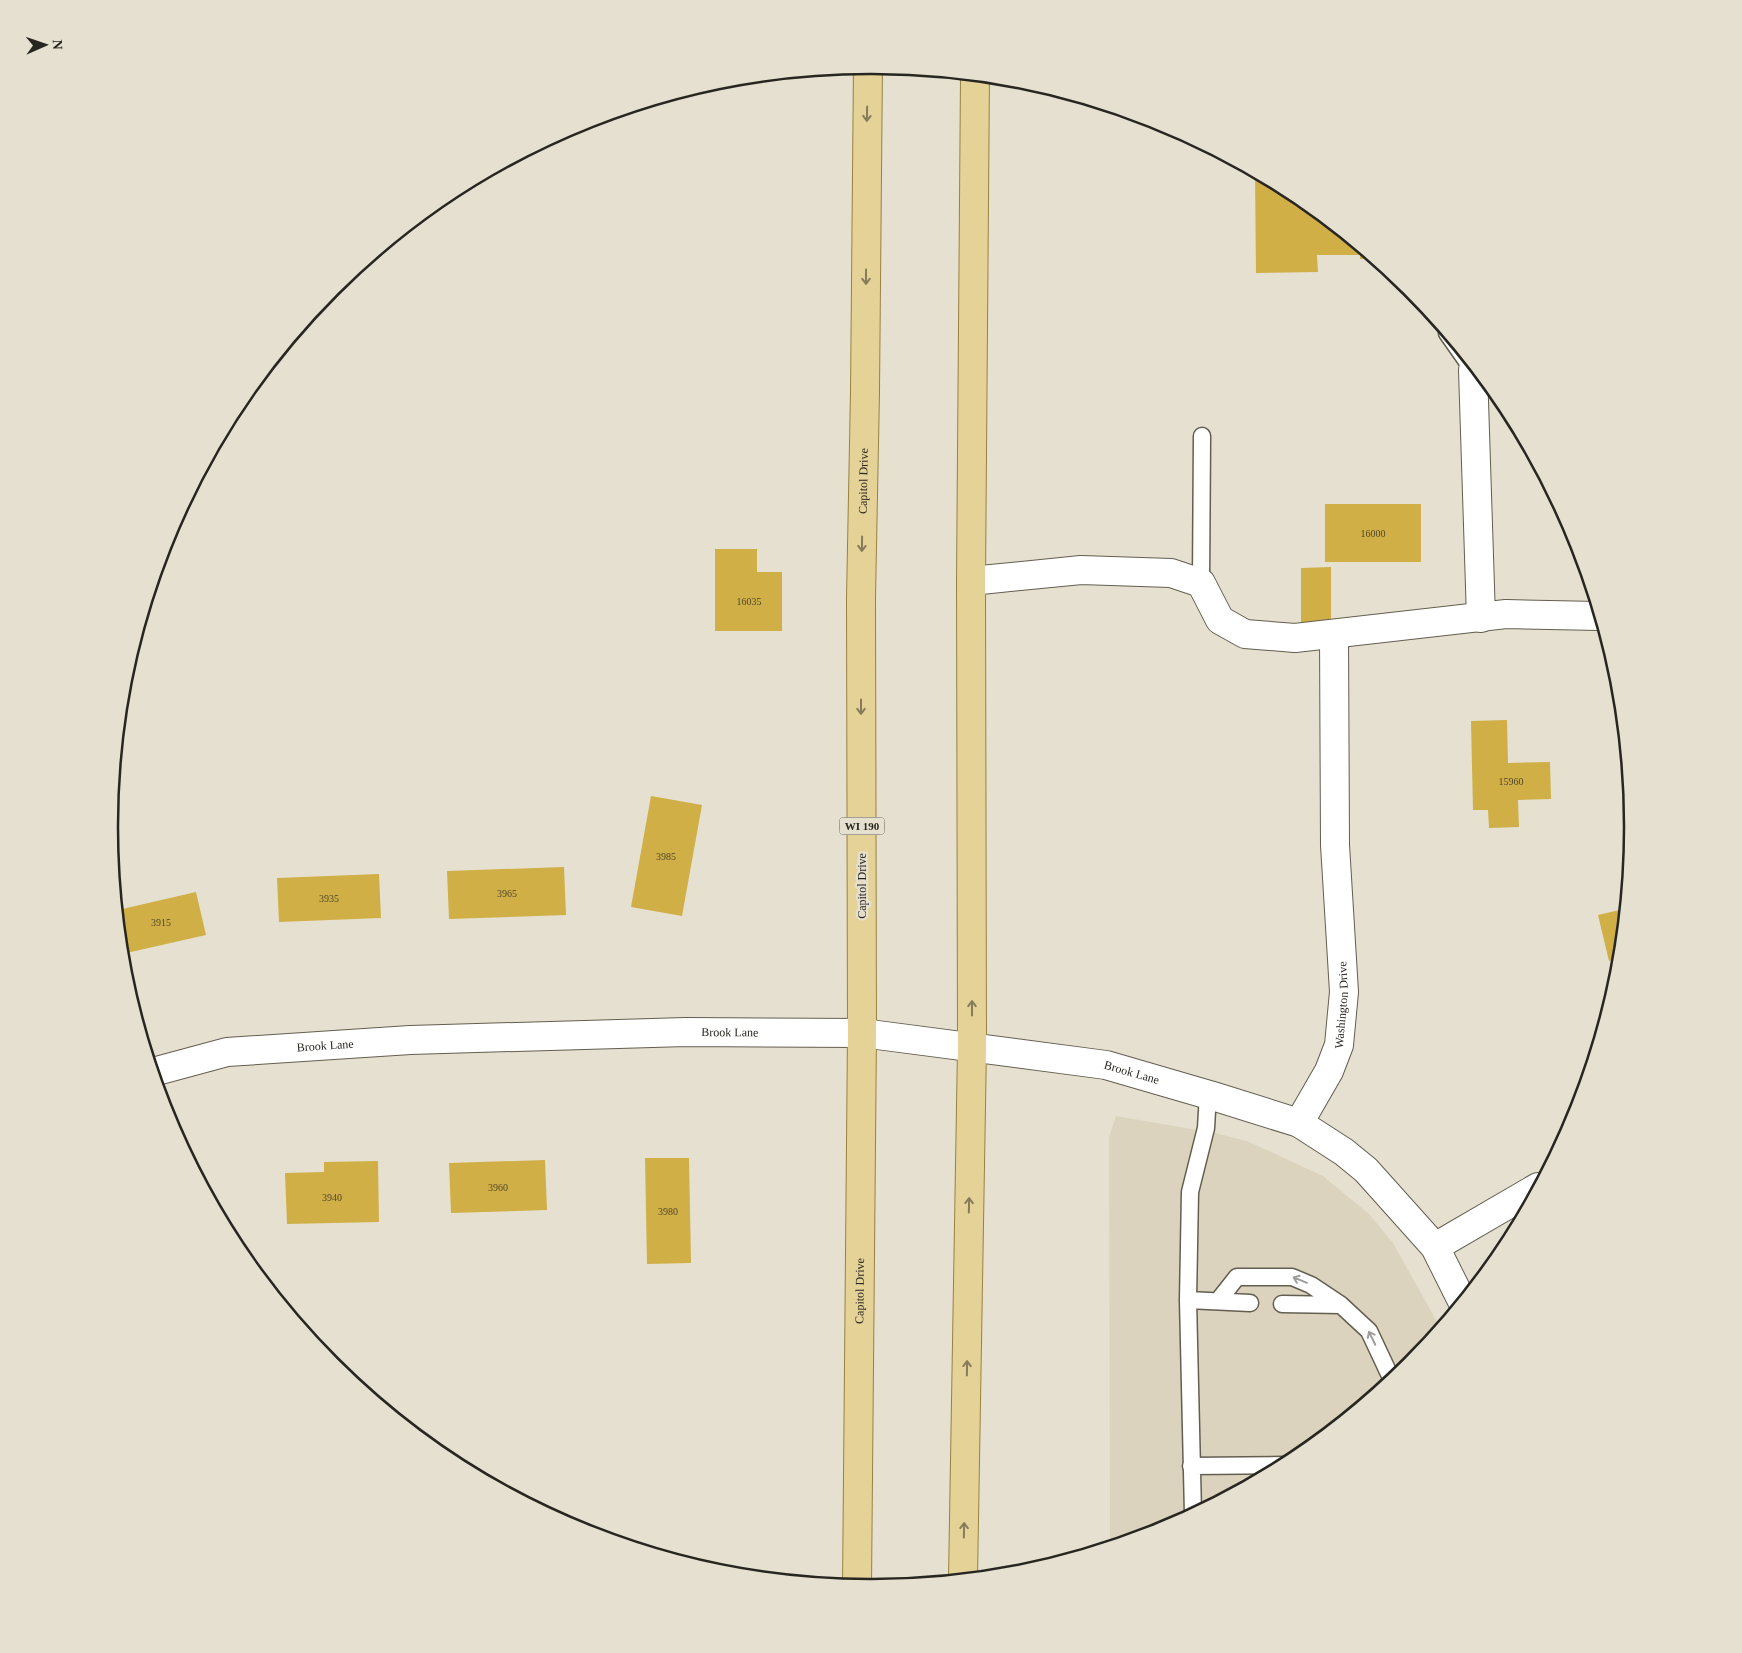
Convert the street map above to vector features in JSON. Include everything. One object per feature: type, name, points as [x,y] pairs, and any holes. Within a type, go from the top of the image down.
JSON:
[{"type":"main road","name":"Capitol Drive","points":[[857,1579],[862,1033],[861,598],[866,392],[868,74]]},
{"type":"main road","points":[[963,1574],[972,1047],[971,581],[975,81]]},
{"type":"street","points":[[1475,378],[1481,618]]},
{"type":"street","points":[[971,581],[1081,570],[1171,573],[1201,583],[1220,620],[1245,634],[1295,638],[1506,614],[1593,616]]},
{"type":"street","name":"Washington Drive","points":[[1299,1123],[1329,1071],[1339,1045],[1344,992],[1335,845],[1334,634]]},
{"type":"street","name":"Brook Lane","points":[[159,1070],[227,1052],[410,1040],[686,1032],[862,1033],[1106,1065],[1208,1094],[1299,1123]]},
{"type":"street","points":[[1299,1123],[1344,1152],[1366,1170],[1435,1247],[1459,1296]]},
{"type":"street","points":[[1435,1247],[1528,1193]]},
{"type":"lane","points":[[1201,583],[1202,436]]},
{"type":"lane","points":[[1192,1507],[1188,1300],[1190,1192],[1206,1128],[1208,1094]]},
{"type":"lane","points":[[1218,1301],[1237,1277],[1292,1277],[1311,1285],[1341,1305],[1369,1331],[1388,1372]]},
{"type":"lane","points":[[1188,1300],[1250,1303]]},
{"type":"lane","points":[[1282,1304],[1341,1305]]},
{"type":"lane","points":[[1191,1466],[1268,1465]]},
{"type":"shaded area","points":[[1116,1116],[1215,1133],[1247,1141],[1323,1176],[1369,1214],[1393,1243],[1437,1322],[1403,1359],[1367,1392],[1329,1424],[1289,1452],[1204,1502],[1159,1522],[1110,1540],[1109,1137]]},
{"type":"building","points":[[1255,180],[1329,229],[1360,255],[1317,255],[1318,272],[1256,273]]},
{"type":"building","points":[[1325,504],[1421,504],[1421,562],[1325,562]]},
{"type":"building","points":[[715,549],[757,549],[757,572],[782,572],[782,631],[715,631]]},
{"type":"building","points":[[1331,567],[1331,629],[1301,628],[1301,568]]},
{"type":"building","points":[[1507,720],[1508,763],[1550,762],[1551,799],[1518,800],[1519,827],[1489,828],[1488,810],[1473,810],[1471,721]]},
{"type":"building","points":[[651,796],[702,805],[682,916],[631,907]]},
{"type":"building","points":[[564,867],[566,915],[449,919],[447,871]]},
{"type":"building","points":[[379,874],[381,918],[279,922],[277,878]]},
{"type":"building","points":[[196,892],[206,935],[130,952],[123,909]]},
{"type":"building","points":[[1619,910],[1611,960],[1609,961],[1598,915]]},
{"type":"building","points":[[645,1158],[689,1158],[691,1263],[647,1264]]},
{"type":"building","points":[[545,1160],[547,1210],[451,1213],[449,1163]]},
{"type":"building","points":[[378,1161],[379,1222],[287,1224],[285,1173],[324,1172],[324,1162]]}]
